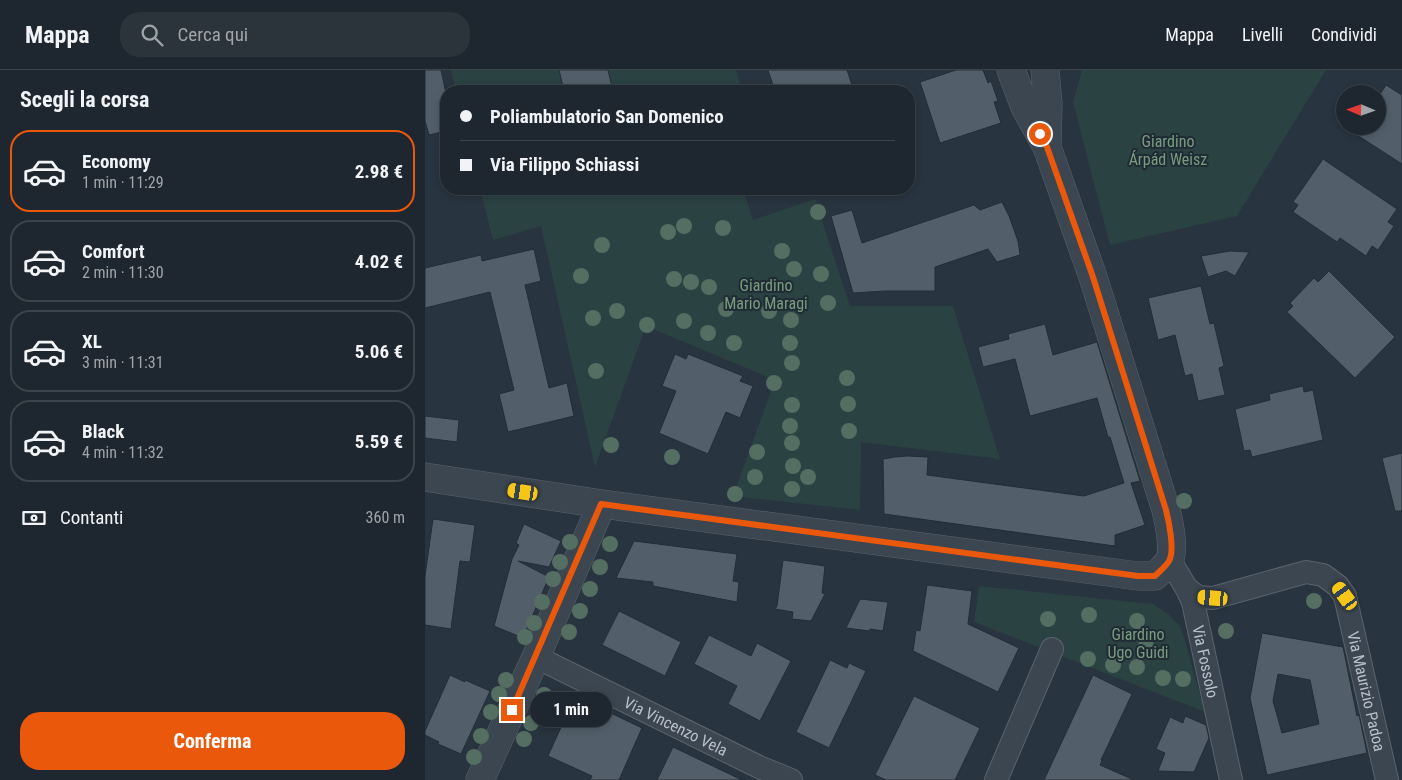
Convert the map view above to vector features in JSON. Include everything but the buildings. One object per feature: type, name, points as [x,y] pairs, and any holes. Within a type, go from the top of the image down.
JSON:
[{"type":"street","points":[[425,477],[601,504],[1138,576],[1155,576],[1170,561],[1172,547],[1166,510],[1093,277],[1047,147],[1025,107],[1011,70]]},
{"type":"street","points":[[1045,70],[1048,104],[1047,147]]},
{"type":"street","points":[[480,780],[536,657],[601,504]]},
{"type":"street","name":"Via Fossolo","points":[[1170,561],[1193,602],[1231,780]]},
{"type":"street","name":"Via Maurizio Padoa","points":[[1187,589],[1198,597],[1213,598],[1306,572],[1323,575],[1338,586],[1345,596],[1387,780]]},
{"type":"street","points":[[996,780],[1052,649]]},
{"type":"street","name":"Via Vincenzo Vela","points":[[536,657],[756,773],[791,780]]},
{"type":"green space","points":[[451,70],[736,70],[740,85],[455,85]]},
{"type":"green space","name":"Giardino Árpád Weisz","points":[[1082,70],[1326,70],[1237,216],[1110,245],[1073,102]]},
{"type":"green space","name":"Giardino Mario Maragi","points":[[482,195],[745,195],[753,220],[815,199],[850,306],[953,306],[1000,459],[861,442],[860,510],[733,496],[775,380],[646,326],[595,467],[541,226],[493,240]]},
{"type":"green space","name":"Giardino Ugo Guidi","points":[[979,586],[1153,604],[1168,614],[1180,626],[1205,712],[974,622]]},
{"type":"route","points":[[512,710],[601,504],[1138,576],[1155,576],[1170,561],[1172,547],[1166,510],[1093,277],[1047,147],[1040,134]]}]
